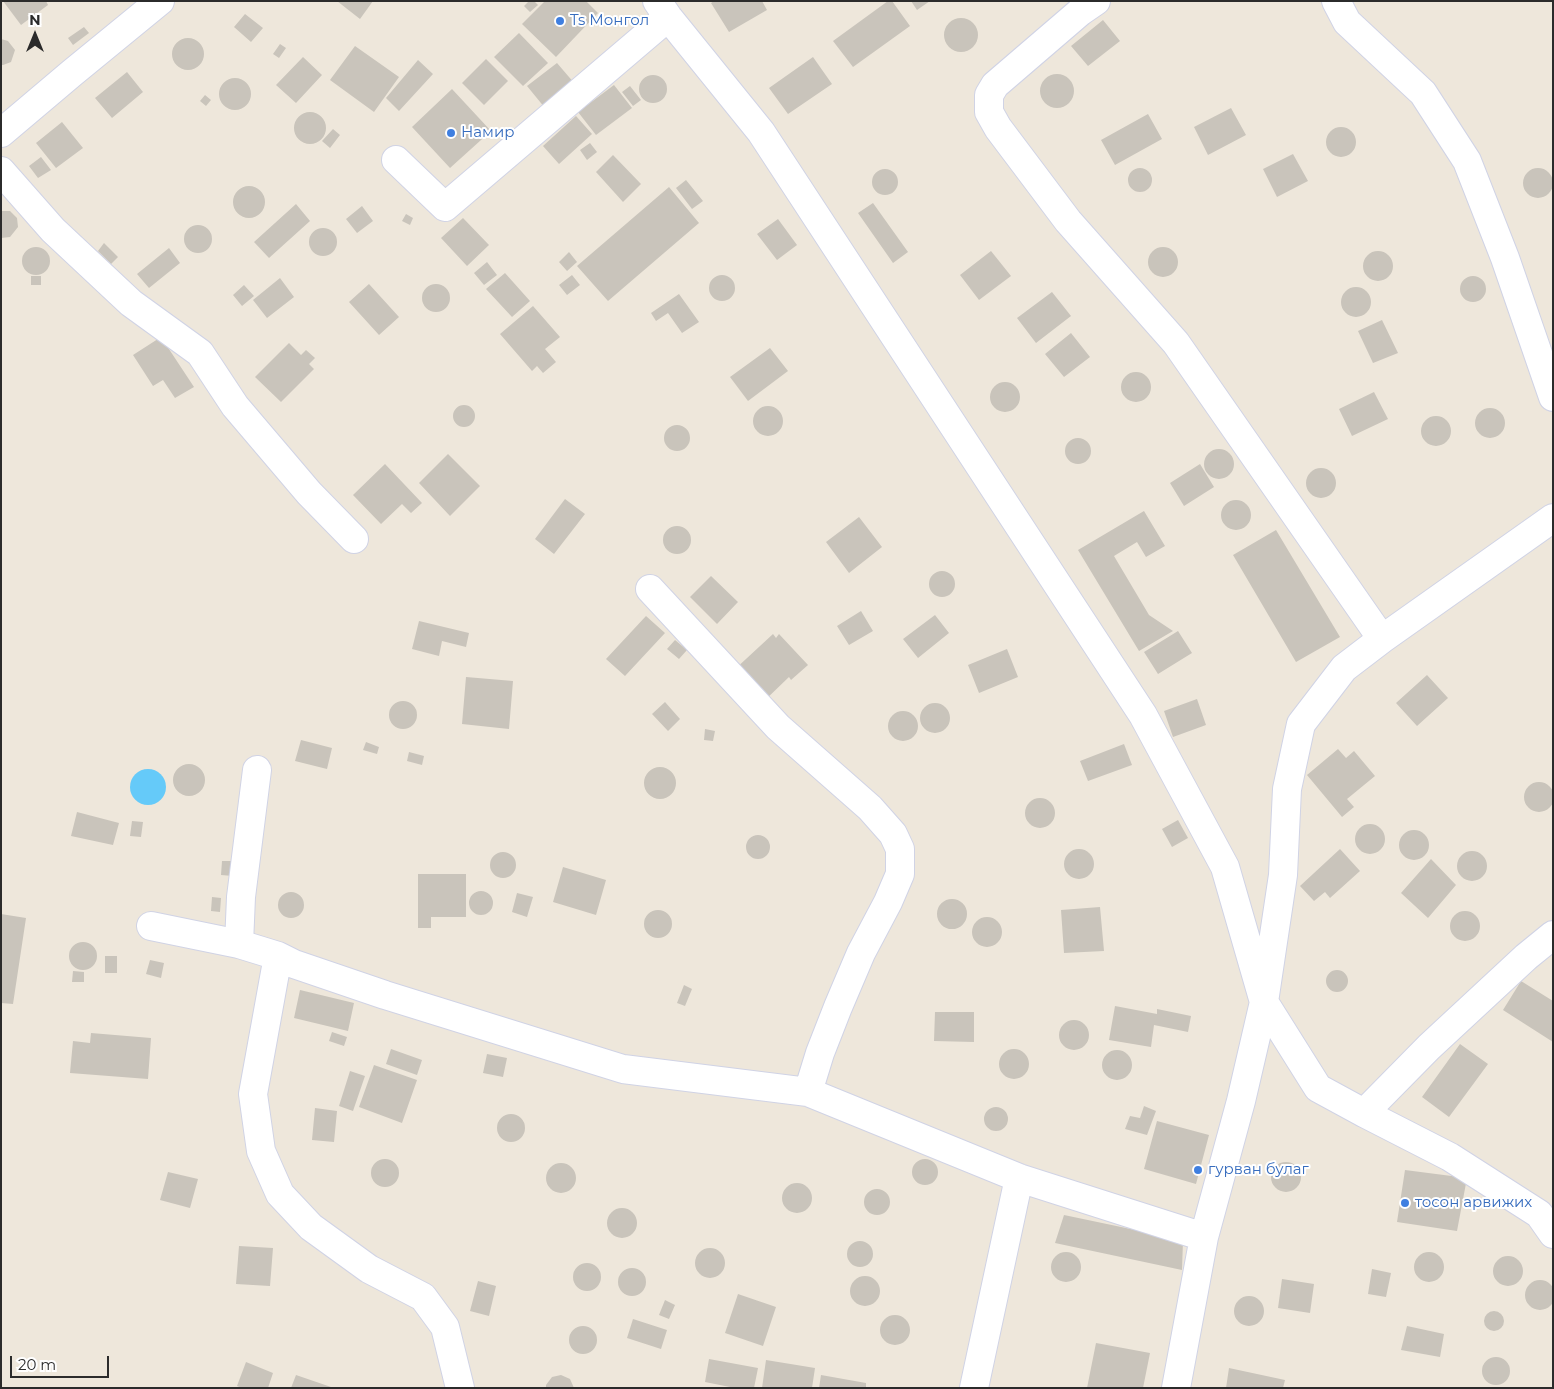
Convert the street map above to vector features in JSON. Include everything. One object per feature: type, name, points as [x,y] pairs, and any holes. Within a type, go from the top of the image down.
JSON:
[{"type":"street","points":[[1,134],[72,72],[160,1]]},
{"type":"street","points":[[1096,1],[1080,12],[995,85],[989,95],[989,112],[998,128],[1068,221],[1176,343],[1382,639]]},
{"type":"street","points":[[1336,1],[1347,22],[1423,93],[1467,161],[1506,258],[1553,396]]},
{"type":"street","points":[[396,160],[445,207],[662,9],[761,132],[1143,715],[1225,868],[1264,1002],[1318,1088],[1450,1157],[1539,1214],[1553,1234]]},
{"type":"street","points":[[1,171],[53,230],[131,303],[200,353],[235,406],[309,493],[354,539]]},
{"type":"street","points":[[1176,1388],[1204,1237],[1241,1101],[1264,1002],[1283,875],[1287,789],[1301,724],[1344,668],[1553,518]]},
{"type":"street","points":[[650,589],[778,727],[870,808],[893,834],[900,849],[900,874],[861,954],[838,1007],[820,1053],[808,1092]]},
{"type":"street","points":[[238,944],[242,888],[257,770]]},
{"type":"street","points":[[152,926],[238,944],[278,956],[294,964],[385,995],[623,1069],[808,1092],[1019,1178],[1204,1237]]},
{"type":"street","points":[[1364,1113],[1429,1047],[1526,957],[1553,935]]},
{"type":"street","points":[[278,956],[253,1094],[261,1151],[280,1194],[311,1228],[369,1269],[423,1298],[445,1327],[460,1388]]},
{"type":"street","points":[[974,1388],[1019,1178]]},
{"type":"water","points":[[148,769],[155,770],[161,774],[165,780],[165,794],[161,800],[155,804],[148,805],[141,804],[135,800],[131,794],[130,787],[131,780],[135,774],[141,770]]},
{"type":"building","points":[[3,1],[46,1],[48,5],[21,25]]},
{"type":"building","points":[[337,1],[373,1],[360,19]]},
{"type":"building","points":[[529,1],[534,1],[538,5],[530,12],[524,6]]},
{"type":"building","points":[[545,1],[586,1],[598,13],[556,57],[522,24]]},
{"type":"building","points":[[714,1],[762,1],[767,10],[729,32],[711,3]]},
{"type":"building","points":[[888,1],[892,1],[910,26],[853,67],[833,41]]},
{"type":"building","points":[[911,1],[930,1],[917,10]]},
{"type":"building","points":[[245,14],[263,28],[251,42],[234,27]]},
{"type":"building","points":[[961,18],[973,23],[978,35],[973,47],[961,52],[949,47],[944,35],[949,23]]},
{"type":"building","points":[[1103,20],[1120,41],[1088,66],[1071,46]]},
{"type":"building","points":[[84,27],[89,33],[73,45],[68,38]]},
{"type":"building","points":[[519,33],[548,63],[523,86],[494,57]]},
{"type":"building","points":[[188,38],[194,39],[199,43],[203,48],[203,60],[199,65],[194,69],[188,70],[182,69],[177,65],[173,60],[172,54],[173,48],[177,43],[182,39]]},
{"type":"building","points":[[1,39],[8,41],[15,50],[11,62],[3,65],[1,65]]},
{"type":"building","points":[[280,44],[286,48],[279,58],[273,54]]},
{"type":"building","points":[[355,46],[399,77],[374,112],[330,80]]},
{"type":"building","points":[[303,57],[322,75],[296,103],[276,85]]},
{"type":"building","points":[[813,57],[832,84],[788,114],[769,88]]},
{"type":"building","points":[[486,59],[508,81],[484,105],[462,83]]},
{"type":"building","points":[[418,60],[433,74],[399,111],[386,98]]},
{"type":"building","points":[[557,63],[575,84],[545,108],[527,86]]},
{"type":"building","points":[[127,72],[143,92],[112,118],[95,98]]},
{"type":"building","points":[[1057,74],[1069,79],[1074,91],[1069,103],[1057,108],[1045,103],[1040,91],[1045,79]]},
{"type":"building","points":[[653,75],[663,79],[667,89],[663,99],[653,103],[643,99],[639,89],[643,79]]},
{"type":"building","points":[[235,78],[241,79],[246,83],[250,88],[250,100],[246,105],[241,109],[235,110],[229,109],[224,105],[220,100],[219,94],[220,88],[224,83],[229,79]]},
{"type":"building","points":[[614,85],[632,108],[596,135],[578,112]]},
{"type":"building","points":[[630,86],[641,100],[633,106],[622,92]]},
{"type":"building","points":[[452,89],[491,131],[450,168],[412,127]]},
{"type":"building","points":[[205,95],[211,100],[206,106],[200,101]]},
{"type":"building","points":[[1231,108],[1246,135],[1208,155],[1194,127]]},
{"type":"building","points":[[310,112],[316,113],[321,117],[325,122],[325,134],[321,139],[316,143],[310,144],[304,143],[299,139],[295,134],[294,128],[295,122],[299,117],[304,113]]},
{"type":"building","points":[[1148,114],[1162,139],[1115,165],[1101,140]]},
{"type":"building","points":[[576,116],[592,134],[559,164],[543,146]]},
{"type":"building","points":[[62,122],[83,148],[56,168],[36,143]]},
{"type":"building","points":[[1341,127],[1352,131],[1356,142],[1352,153],[1341,157],[1330,153],[1326,142],[1330,131]]},
{"type":"building","points":[[333,129],[340,135],[330,148],[322,141]]},
{"type":"building","points":[[590,143],[597,152],[587,160],[580,150]]},
{"type":"building","points":[[1293,154],[1308,181],[1277,197],[1263,169]]},
{"type":"building","points":[[613,155],[641,184],[623,202],[596,172]]},
{"type":"building","points":[[41,157],[51,170],[38,178],[29,166]]},
{"type":"building","points":[[1140,168],[1145,169],[1151,175],[1151,185],[1145,191],[1140,192],[1135,191],[1129,185],[1128,180],[1129,175],[1135,169]]},
{"type":"building","points":[[1538,168],[1549,172],[1553,183],[1549,194],[1538,198],[1527,194],[1523,183],[1527,172]]},
{"type":"building","points":[[885,169],[894,173],[898,182],[894,191],[885,195],[876,191],[872,182],[876,173]]},
{"type":"building","points":[[686,180],[703,201],[692,209],[676,188]]},
{"type":"building","points":[[249,186],[255,187],[260,191],[264,196],[264,208],[260,213],[255,217],[249,218],[243,217],[238,213],[234,208],[233,202],[234,196],[238,191],[243,187]]},
{"type":"building","points":[[669,187],[699,223],[608,301],[577,266]]},
{"type":"building","points":[[873,203],[908,252],[893,263],[858,213]]},
{"type":"building","points":[[296,204],[310,221],[269,258],[254,242]]},
{"type":"building","points":[[362,206],[373,221],[357,233],[346,219]]},
{"type":"building","points":[[1,211],[10,211],[17,218],[18,227],[10,237],[1,238]]},
{"type":"building","points":[[406,214],[413,218],[410,225],[402,221]]},
{"type":"building","points":[[463,218],[489,245],[467,266],[441,238]]},
{"type":"building","points":[[778,219],[797,245],[777,260],[757,234]]},
{"type":"building","points":[[198,225],[208,229],[212,239],[208,249],[198,253],[188,249],[184,239],[188,229]]},
{"type":"building","points":[[323,228],[333,232],[337,242],[333,252],[323,256],[313,252],[309,242],[313,232]]},
{"type":"building","points":[[104,243],[118,257],[111,264],[98,251]]},
{"type":"building","points":[[36,247],[46,251],[50,261],[46,271],[36,275],[26,271],[22,261],[26,251]]},
{"type":"building","points":[[1163,247],[1174,251],[1178,262],[1174,273],[1163,277],[1152,273],[1148,262],[1152,251]]},
{"type":"building","points":[[169,248],[180,263],[149,288],[137,274]]},
{"type":"building","points":[[991,251],[1011,276],[979,300],[960,275]]},
{"type":"building","points":[[1378,251],[1389,255],[1393,266],[1389,277],[1378,281],[1367,277],[1363,266],[1367,255]]},
{"type":"building","points":[[569,252],[577,262],[567,271],[559,262]]},
{"type":"building","points":[[487,262],[497,275],[484,285],[474,273]]},
{"type":"building","points":[[505,273],[530,301],[512,317],[486,289]]},
{"type":"building","points":[[572,275],[580,285],[567,295],[559,285]]},
{"type":"building","points":[[722,275],[731,279],[735,288],[731,297],[722,301],[713,297],[709,288],[713,279]]},
{"type":"building","points":[[31,276],[41,276],[41,285],[31,285]]},
{"type":"building","points":[[1473,276],[1482,280],[1486,289],[1482,298],[1473,302],[1464,298],[1460,289],[1464,280]]},
{"type":"building","points":[[280,278],[294,297],[267,318],[253,300]]},
{"type":"building","points":[[369,284],[399,317],[379,335],[349,302]]},
{"type":"building","points":[[436,284],[446,288],[450,298],[446,308],[436,312],[426,308],[422,298],[426,288]]},
{"type":"building","points":[[244,285],[254,296],[242,306],[233,295]]},
{"type":"building","points":[[1356,287],[1367,291],[1371,302],[1367,313],[1356,317],[1345,313],[1341,302],[1345,291]]},
{"type":"building","points":[[1052,292],[1071,316],[1036,343],[1017,318]]},
{"type":"building","points":[[679,294],[699,322],[682,333],[668,313],[656,321],[651,313]]},
{"type":"building","points":[[533,306],[560,337],[545,349],[556,362],[543,373],[537,366],[532,371],[500,334]]},
{"type":"building","points":[[1382,320],[1398,353],[1373,363],[1358,331]]},
{"type":"building","points":[[1071,333],[1090,357],[1064,377],[1045,354]]},
{"type":"building","points":[[161,337],[194,387],[175,398],[163,380],[153,386],[133,355]]},
{"type":"building","points":[[289,343],[301,355],[306,350],[315,358],[309,364],[314,369],[281,402],[255,377]]},
{"type":"building","points":[[770,348],[788,371],[748,401],[730,377]]},
{"type":"building","points":[[1136,372],[1147,376],[1151,387],[1147,398],[1136,402],[1125,398],[1121,387],[1125,376]]},
{"type":"building","points":[[1005,382],[1016,386],[1020,397],[1016,408],[1005,412],[994,408],[990,397],[994,386]]},
{"type":"building","points":[[1374,392],[1388,419],[1352,436],[1339,409]]},
{"type":"building","points":[[464,405],[472,408],[475,416],[472,424],[464,427],[456,424],[453,416],[456,408]]},
{"type":"building","points":[[768,406],[779,410],[783,421],[779,432],[768,436],[757,432],[753,421],[757,410]]},
{"type":"building","points":[[1490,408],[1501,412],[1505,423],[1501,434],[1490,438],[1479,434],[1475,423],[1479,412]]},
{"type":"building","points":[[1436,416],[1447,420],[1451,431],[1447,442],[1436,446],[1425,442],[1421,431],[1425,420]]},
{"type":"building","points":[[677,425],[687,428],[690,438],[687,448],[677,451],[667,448],[664,438],[667,428]]},
{"type":"building","points":[[1078,438],[1087,442],[1091,451],[1087,460],[1078,464],[1069,460],[1065,451],[1069,442]]},
{"type":"building","points":[[1219,449],[1230,453],[1234,464],[1230,475],[1219,479],[1208,475],[1204,464],[1208,453]]},
{"type":"building","points":[[448,454],[480,486],[450,516],[419,483]]},
{"type":"building","points":[[385,464],[422,503],[411,513],[402,504],[381,524],[353,495]]},
{"type":"building","points":[[1200,464],[1214,487],[1184,506],[1170,483]]},
{"type":"building","points":[[1321,468],[1332,472],[1336,483],[1332,494],[1321,498],[1310,494],[1306,483],[1310,472]]},
{"type":"building","points":[[565,499],[585,514],[554,554],[535,539]]},
{"type":"building","points":[[1236,500],[1247,504],[1251,515],[1247,526],[1236,530],[1225,526],[1221,515],[1225,504]]},
{"type":"building","points":[[1144,511],[1165,546],[1146,557],[1137,542],[1114,556],[1149,615],[1173,631],[1139,651],[1078,550]]},
{"type":"building","points":[[859,517],[882,547],[849,573],[826,542]]},
{"type":"building","points":[[677,526],[687,530],[691,540],[687,550],[677,554],[667,550],[663,540],[667,530]]},
{"type":"building","points":[[1276,530],[1340,637],[1296,662],[1233,555]]},
{"type":"building","points":[[942,571],[951,575],[955,584],[951,593],[942,597],[933,593],[929,584],[933,575]]},
{"type":"building","points":[[711,576],[738,602],[717,624],[690,597]]},
{"type":"building","points":[[861,611],[873,631],[849,645],[837,626]]},
{"type":"building","points":[[935,615],[949,633],[918,658],[903,639]]},
{"type":"building","points":[[646,616],[665,633],[625,676],[606,659]]},
{"type":"building","points":[[419,621],[469,633],[466,647],[442,641],[439,656],[412,649]]},
{"type":"building","points":[[1178,631],[1192,653],[1158,674],[1144,652]]},
{"type":"building","points":[[773,634],[776,638],[779,634],[808,665],[791,680],[789,677],[762,703],[733,671]]},
{"type":"building","points":[[675,640],[687,650],[679,659],[667,649]]},
{"type":"building","points":[[1007,649],[1018,677],[979,693],[968,665]]},
{"type":"building","points":[[1427,675],[1448,698],[1417,726],[1396,703]]},
{"type":"building","points":[[466,677],[513,681],[509,729],[462,724]]},
{"type":"building","points":[[1197,699],[1206,725],[1173,737],[1164,711]]},
{"type":"building","points":[[403,701],[413,705],[417,715],[413,725],[403,729],[393,725],[389,715],[393,705]]},
{"type":"building","points":[[665,702],[680,719],[668,731],[652,714]]},
{"type":"building","points":[[935,703],[946,707],[950,718],[946,729],[935,733],[924,729],[920,718],[924,707]]},
{"type":"building","points":[[903,711],[914,715],[918,726],[914,737],[903,741],[892,737],[888,726],[892,715]]},
{"type":"building","points":[[705,729],[715,731],[713,741],[704,740]]},
{"type":"building","points":[[301,740],[332,748],[327,769],[295,761]]},
{"type":"building","points":[[366,742],[379,747],[377,754],[363,750]]},
{"type":"building","points":[[1124,744],[1132,765],[1088,781],[1080,761]]},
{"type":"building","points":[[1338,749],[1346,758],[1354,751],[1375,776],[1347,799],[1354,807],[1342,817],[1307,775]]},
{"type":"building","points":[[409,752],[424,756],[422,765],[407,761]]},
{"type":"building","points":[[189,764],[195,765],[200,769],[204,774],[204,786],[200,791],[195,795],[189,796],[183,795],[178,791],[174,786],[173,780],[174,774],[178,769],[183,765]]},
{"type":"building","points":[[660,767],[666,768],[671,772],[675,777],[675,789],[671,794],[666,798],[660,799],[654,798],[649,794],[645,789],[644,783],[645,777],[649,772],[654,768]]},
{"type":"building","points":[[1539,782],[1550,786],[1554,797],[1550,808],[1539,812],[1528,808],[1524,797],[1528,786]]},
{"type":"building","points":[[1040,798],[1050,803],[1055,813],[1050,823],[1040,828],[1030,823],[1025,813],[1030,803]]},
{"type":"building","points":[[77,812],[119,823],[113,845],[71,836]]},
{"type":"building","points":[[1178,820],[1188,838],[1172,847],[1162,829]]},
{"type":"building","points":[[132,821],[143,822],[141,837],[130,836]]},
{"type":"building","points":[[1370,824],[1381,828],[1385,839],[1381,850],[1370,854],[1359,850],[1355,839],[1359,828]]},
{"type":"building","points":[[1414,830],[1425,834],[1429,845],[1425,856],[1414,860],[1403,856],[1399,845],[1403,834]]},
{"type":"building","points":[[753,835],[763,835],[770,842],[770,852],[763,859],[753,859],[746,852],[746,842]]},
{"type":"building","points":[[1079,849],[1090,853],[1094,864],[1090,875],[1079,879],[1068,875],[1064,864],[1068,853]]},
{"type":"building","points":[[1340,849],[1360,871],[1330,898],[1325,892],[1314,901],[1300,886]]},
{"type":"building","points":[[1472,851],[1483,855],[1487,866],[1483,877],[1472,881],[1461,877],[1457,866],[1461,855]]},
{"type":"building","points":[[503,852],[512,856],[516,865],[512,874],[503,878],[494,874],[490,865],[494,856]]},
{"type":"building","points":[[1431,859],[1456,885],[1428,918],[1401,893]]},
{"type":"building","points":[[222,861],[234,861],[233,876],[221,875]]},
{"type":"building","points":[[563,867],[606,880],[596,915],[553,902]]},
{"type":"building","points":[[418,874],[466,874],[466,917],[431,917],[431,928],[418,928]]},
{"type":"building","points":[[476,891],[486,891],[493,898],[493,908],[486,915],[476,915],[469,908],[469,898]]},
{"type":"building","points":[[291,892],[301,895],[304,905],[301,915],[291,918],[281,915],[278,905],[281,895]]},
{"type":"building","points":[[517,893],[533,897],[527,917],[512,912]]},
{"type":"building","points":[[212,897],[221,898],[220,912],[211,911]]},
{"type":"building","points":[[952,899],[963,903],[967,914],[963,925],[952,929],[941,925],[937,914],[941,903]]},
{"type":"building","points":[[1100,907],[1104,951],[1064,953],[1061,910]]},
{"type":"building","points":[[658,910],[668,914],[672,924],[668,934],[658,938],[648,934],[644,924],[648,914]]},
{"type":"building","points":[[1465,911],[1476,915],[1480,926],[1476,937],[1465,941],[1454,937],[1450,926],[1454,915]]},
{"type":"building","points":[[1,914],[26,918],[13,1004],[1,1003]]},
{"type":"building","points":[[987,917],[998,921],[1002,932],[998,943],[987,947],[976,943],[972,932],[976,921]]},
{"type":"building","points":[[83,942],[93,946],[97,956],[93,966],[83,970],[73,966],[69,956],[73,946]]},
{"type":"building","points":[[105,956],[117,956],[117,973],[105,973]]},
{"type":"building","points":[[150,960],[164,963],[161,978],[146,974]]},
{"type":"building","points":[[1337,970],[1345,973],[1348,981],[1345,989],[1337,992],[1329,989],[1326,981],[1329,973]]},
{"type":"building","points":[[73,971],[84,972],[84,982],[72,982]]},
{"type":"building","points":[[1521,981],[1553,1001],[1553,1042],[1503,1010]]},
{"type":"building","points":[[684,985],[692,989],[685,1006],[677,1003]]},
{"type":"building","points":[[300,990],[354,1003],[348,1031],[294,1018]]},
{"type":"building","points":[[1115,1006],[1157,1014],[1157,1009],[1191,1016],[1188,1032],[1154,1025],[1151,1047],[1109,1040]]},
{"type":"building","points":[[935,1012],[974,1012],[974,1042],[934,1041]]},
{"type":"building","points":[[1074,1020],[1085,1024],[1089,1035],[1085,1046],[1074,1050],[1063,1046],[1059,1035],[1063,1024]]},
{"type":"building","points":[[332,1032],[347,1037],[344,1046],[329,1041]]},
{"type":"building","points":[[91,1033],[151,1038],[148,1079],[70,1073],[73,1041],[90,1043]]},
{"type":"building","points":[[1460,1044],[1488,1064],[1449,1117],[1422,1097]]},
{"type":"building","points":[[391,1049],[422,1060],[417,1075],[386,1064]]},
{"type":"building","points":[[1014,1049],[1025,1053],[1029,1064],[1025,1075],[1014,1079],[1003,1075],[999,1064],[1003,1053]]},
{"type":"building","points":[[1117,1050],[1128,1054],[1132,1065],[1128,1076],[1117,1080],[1106,1076],[1102,1065],[1106,1054]]},
{"type":"building","points":[[487,1054],[507,1058],[503,1077],[483,1073]]},
{"type":"building","points":[[374,1065],[417,1080],[402,1123],[359,1107]]},
{"type":"building","points":[[350,1071],[365,1076],[353,1111],[339,1106]]},
{"type":"building","points":[[1144,1106],[1156,1111],[1147,1135],[1125,1129],[1130,1116],[1140,1118]]},
{"type":"building","points":[[996,1107],[1004,1111],[1008,1119],[1004,1127],[996,1131],[988,1127],[984,1119],[988,1111]]},
{"type":"building","points":[[315,1108],[337,1111],[334,1142],[312,1140]]},
{"type":"building","points":[[511,1114],[521,1118],[525,1128],[521,1138],[511,1142],[501,1138],[497,1128],[501,1118]]},
{"type":"building","points":[[1157,1121],[1209,1135],[1196,1184],[1144,1169]]},
{"type":"building","points":[[385,1159],[395,1163],[399,1173],[395,1183],[385,1187],[375,1183],[371,1173],[375,1163]]},
{"type":"building","points":[[925,1159],[934,1163],[938,1172],[934,1181],[925,1185],[916,1181],[912,1172],[916,1163]]},
{"type":"building","points":[[1286,1162],[1297,1166],[1301,1177],[1297,1188],[1286,1192],[1275,1188],[1271,1177],[1275,1166]]},
{"type":"building","points":[[561,1163],[572,1167],[576,1178],[572,1189],[561,1193],[550,1189],[546,1178],[550,1167]]},
{"type":"building","points":[[1405,1170],[1467,1178],[1457,1231],[1397,1222]]},
{"type":"building","points":[[168,1172],[198,1179],[190,1208],[160,1200]]},
{"type":"building","points":[[797,1183],[808,1187],[812,1198],[808,1209],[797,1213],[786,1209],[782,1198],[786,1187]]},
{"type":"building","points":[[877,1189],[886,1193],[890,1202],[886,1211],[877,1215],[868,1211],[864,1202],[868,1193]]},
{"type":"building","points":[[622,1208],[628,1209],[636,1217],[636,1229],[628,1237],[622,1238],[616,1237],[608,1229],[607,1223],[608,1217],[616,1209]]},
{"type":"building","points":[[1064,1215],[1183,1240],[1182,1270],[1055,1243]]},
{"type":"building","points":[[860,1241],[869,1245],[873,1254],[869,1263],[860,1267],[851,1263],[847,1254],[851,1245]]},
{"type":"building","points":[[239,1246],[273,1248],[270,1286],[236,1284]]},
{"type":"building","points":[[710,1248],[721,1252],[725,1263],[721,1274],[710,1278],[699,1274],[695,1263],[699,1252]]},
{"type":"building","points":[[1066,1252],[1077,1256],[1081,1267],[1077,1278],[1066,1282],[1055,1278],[1051,1267],[1055,1256]]},
{"type":"building","points":[[1429,1252],[1440,1256],[1444,1267],[1440,1278],[1429,1282],[1418,1278],[1414,1267],[1418,1256]]},
{"type":"building","points":[[1508,1256],[1519,1260],[1523,1271],[1519,1282],[1508,1286],[1497,1282],[1493,1271],[1497,1260]]},
{"type":"building","points":[[587,1263],[597,1267],[601,1277],[597,1287],[587,1291],[577,1287],[573,1277],[577,1267]]},
{"type":"building","points":[[632,1268],[642,1272],[646,1282],[642,1292],[632,1296],[622,1292],[618,1282],[622,1272]]},
{"type":"building","points":[[1372,1269],[1391,1273],[1386,1297],[1368,1294]]},
{"type":"building","points":[[865,1276],[876,1280],[880,1291],[876,1302],[865,1306],[854,1302],[850,1291],[854,1280]]},
{"type":"building","points":[[1282,1279],[1314,1284],[1310,1313],[1278,1308]]},
{"type":"building","points":[[1540,1280],[1546,1281],[1554,1289],[1554,1301],[1546,1309],[1540,1310],[1534,1309],[1526,1301],[1525,1295],[1526,1289],[1534,1281]]},
{"type":"building","points":[[478,1281],[496,1286],[489,1316],[470,1311]]},
{"type":"building","points":[[738,1294],[776,1307],[763,1346],[725,1333]]},
{"type":"building","points":[[1249,1296],[1255,1297],[1263,1305],[1263,1317],[1255,1325],[1249,1326],[1243,1325],[1235,1317],[1234,1311],[1235,1305],[1243,1297]]},
{"type":"building","points":[[665,1300],[675,1305],[669,1319],[659,1315]]},
{"type":"building","points":[[1490,1311],[1498,1311],[1504,1317],[1504,1325],[1498,1331],[1490,1331],[1484,1325],[1484,1317]]},
{"type":"building","points":[[895,1315],[906,1319],[910,1330],[906,1341],[895,1345],[884,1341],[880,1330],[884,1319]]},
{"type":"building","points":[[633,1319],[667,1330],[661,1349],[627,1338]]},
{"type":"building","points":[[583,1326],[593,1330],[597,1340],[593,1350],[583,1354],[573,1350],[569,1340],[573,1330]]},
{"type":"building","points":[[1407,1326],[1444,1334],[1440,1357],[1401,1350]]},
{"type":"building","points":[[1096,1343],[1150,1353],[1143,1388],[1087,1388]]},
{"type":"building","points":[[1496,1357],[1506,1361],[1510,1371],[1506,1381],[1496,1385],[1486,1381],[1482,1371],[1486,1361]]},
{"type":"building","points":[[709,1359],[758,1368],[754,1388],[735,1388],[705,1382]]},
{"type":"building","points":[[766,1360],[815,1368],[812,1388],[762,1388]]},
{"type":"building","points":[[246,1362],[273,1373],[268,1388],[242,1388],[237,1386]]},
{"type":"building","points":[[1229,1368],[1285,1380],[1283,1388],[1226,1388]]},
{"type":"building","points":[[296,1375],[331,1387],[331,1388],[291,1388]]},
{"type":"building","points":[[561,1375],[570,1379],[574,1388],[546,1388],[552,1377]]},
{"type":"building","points":[[821,1375],[866,1383],[866,1388],[819,1388]]},
{"type":"place","name":"Ts Монгол","points":[[560,21]]},
{"type":"place","name":"Намир","points":[[451,133]]},
{"type":"place","name":"гурван булаг","points":[[1198,1170]]},
{"type":"place","name":"тосон арвижих","points":[[1405,1203]]}]
